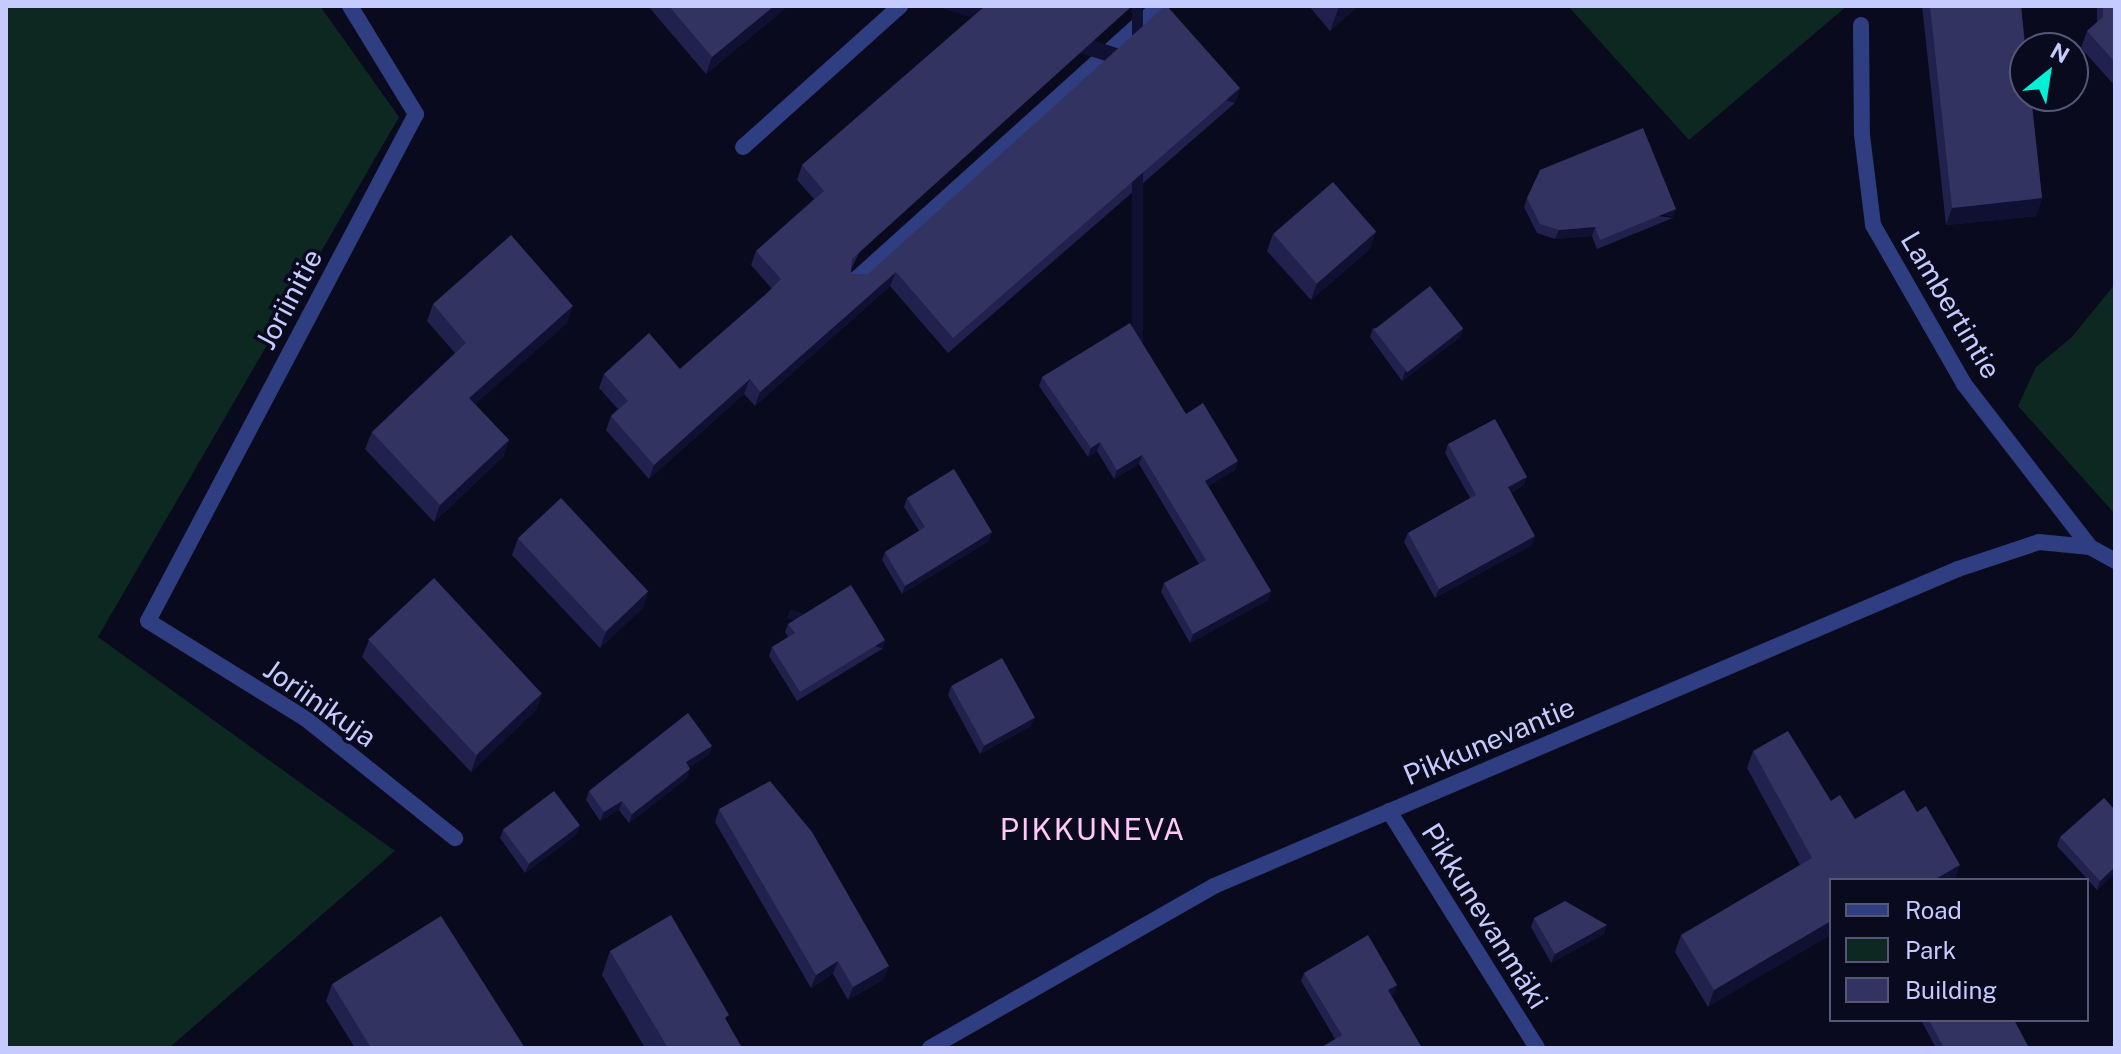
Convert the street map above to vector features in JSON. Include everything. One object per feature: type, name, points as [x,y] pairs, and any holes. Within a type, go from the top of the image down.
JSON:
[{"type":"street","name":"Joriinitie","points":[[148,621],[416,114],[350,6]]},
{"type":"street","points":[[743,147],[900,6]]},
{"type":"street","points":[[854,281],[1159,6]]},
{"type":"street","name":"Lambertintie","points":[[1861,25],[1862,135],[1873,225],[1964,384],[2090,547],[2115,561]]},
{"type":"street","name":"Pikkunevantie","points":[[930,1048],[1191,897],[1389,811],[1958,569],[2039,542],[2090,547]]},
{"type":"street","name":"Joriinikuja","points":[[148,621],[306,719],[455,838]]},
{"type":"street","name":"Pikkunevanmäki","points":[[1389,811],[1537,1048]]},
{"type":"green space","points":[[6,6],[320,6],[399,117],[98,637],[395,851],[169,1048],[6,1048]]},
{"type":"green space","points":[[1568,6],[1847,6],[1689,140]]},
{"type":"green space","points":[[2115,284],[2115,514],[2018,406],[2036,367],[2072,337]]},
{"type":"building","points":[[669,6],[774,6],[712,57]]},
{"type":"building","points":[[985,6],[1132,6],[852,259],[851,274],[867,275],[1165,6],[1240,88],[953,338],[896,272],[760,392],[750,379],[654,465],[611,416],[628,401],[604,374],[649,333],[680,369],[766,294],[781,279],[756,251],[824,191],[802,165]]},
{"type":"building","points":[[1930,6],[2021,6],[2023,32],[2009,32],[2009,112],[2033,112],[2042,198],[1952,208]]},
{"type":"building","points":[[2103,6],[2115,6],[2115,62],[2087,31],[2103,17]]},
{"type":"building","points":[[1643,128],[1676,209],[1600,240],[1595,227],[1559,230],[1540,224],[1527,198],[1540,170]]},
{"type":"building","points":[[1333,182],[1376,232],[1317,284],[1273,234]]},
{"type":"building","points":[[511,235],[573,306],[469,398],[509,440],[440,505],[372,432],[466,343],[433,304]]},
{"type":"building","points":[[1430,286],[1463,329],[1407,372],[1374,330]]},
{"type":"building","points":[[1130,323],[1186,414],[1203,403],[1238,461],[1205,481],[1271,591],[1193,634],[1164,583],[1206,560],[1142,455],[1117,470],[1100,442],[1091,448],[1042,377]]},
{"type":"building","points":[[1495,419],[1527,477],[1508,487],[1535,536],[1439,589],[1408,533],[1476,495],[1448,444]]},
{"type":"building","points":[[954,469],[992,532],[905,586],[885,552],[925,527],[907,498]]},
{"type":"building","points":[[561,498],[648,592],[605,632],[518,538]]},
{"type":"building","points":[[434,578],[542,694],[476,755],[368,639]]},
{"type":"building","points":[[851,585],[885,640],[800,692],[772,647],[795,633],[788,624]]},
{"type":"building","points":[[1002,658],[1035,717],[984,746],[951,686]]},
{"type":"building","points":[[688,713],[712,746],[686,762],[690,769],[632,814],[622,801],[604,812],[589,791]]},
{"type":"building","points":[[1788,731],[1831,801],[1840,795],[1855,819],[1904,790],[1917,812],[1926,806],[1960,865],[1937,878],[1829,878],[1829,922],[1714,990],[1681,935],[1812,858],[1753,751]]},
{"type":"building","points":[[770,781],[812,832],[889,966],[853,987],[838,961],[816,975],[719,809]]},
{"type":"building","points":[[554,791],[580,825],[529,864],[503,830]]},
{"type":"building","points":[[2104,798],[2115,810],[2115,867],[2100,881],[2060,837]]},
{"type":"building","points":[[1565,901],[1607,925],[1555,954],[1534,918]]},
{"type":"building","points":[[671,915],[729,1015],[725,1018],[742,1048],[668,1048],[610,951]]},
{"type":"building","points":[[441,916],[525,1048],[371,1048],[332,984]]},
{"type":"building","points":[[1368,935],[1397,985],[1388,990],[1422,1048],[1320,1048],[1342,1035],[1304,973]]},
{"type":"building","points":[[1930,1022],[2015,1022],[2029,1048],[1944,1048]]},
{"type":"district","name":"PIKKUNEVA","points":[[1093,829]]}]
